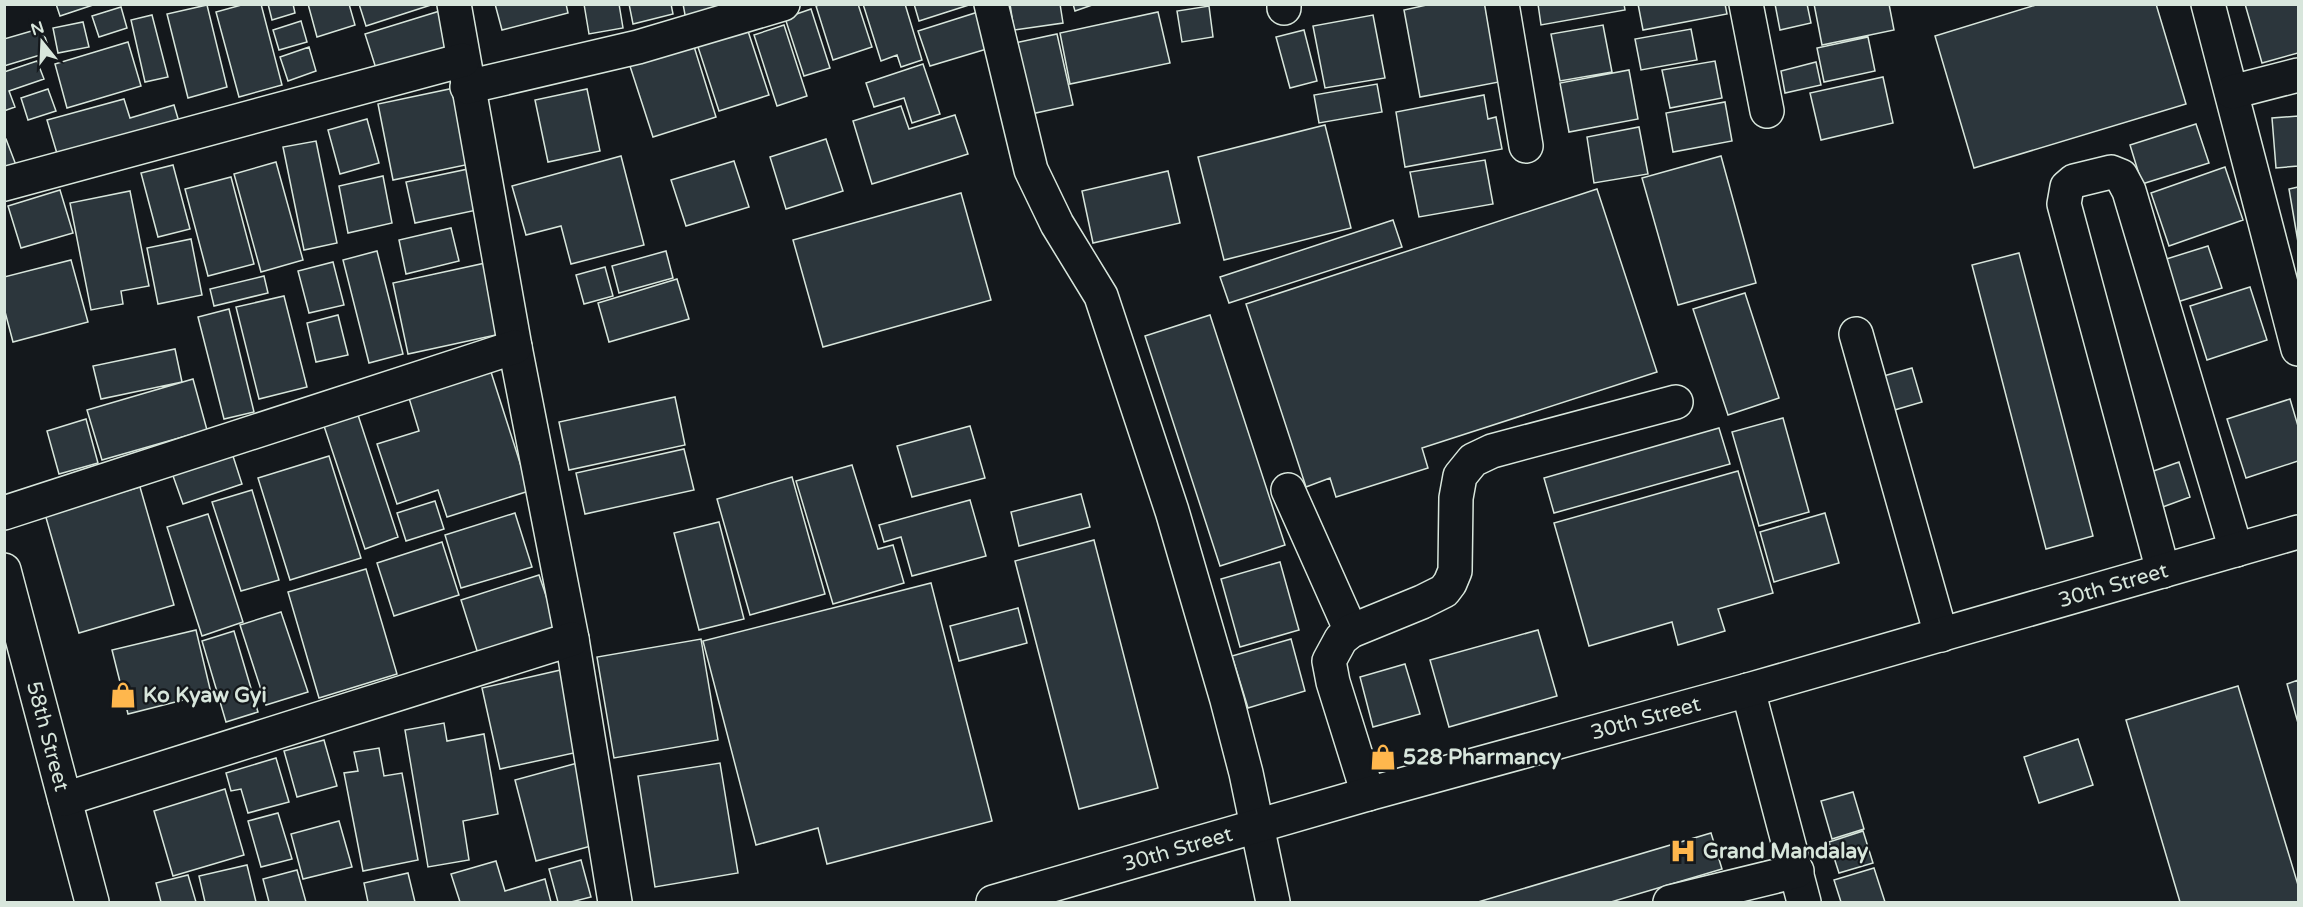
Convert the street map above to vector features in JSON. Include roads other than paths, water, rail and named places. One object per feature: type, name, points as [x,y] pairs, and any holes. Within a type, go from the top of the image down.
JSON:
[{"type":"street","points":[[454,4],[515,347],[572,639],[615,903]]},
{"type":"street","points":[[4,184],[465,74],[638,47],[783,4]]},
{"type":"street","points":[[991,4],[1031,170],[1057,224],[1101,296],[1172,512],[1230,710],[1246,773],[1273,903]]},
{"type":"street","points":[[1502,4],[1526,146]]},
{"type":"street","points":[[1746,4],[1767,111]]},
{"type":"street","points":[[2208,4],[2298,349]]},
{"type":"street","points":[[2232,92],[2298,75]]},
{"type":"street","points":[[2163,571],[2064,204],[2067,187],[2074,181],[2111,172],[2121,176],[2129,191],[2236,550]]},
{"type":"street","points":[[1856,334],[1941,634]]},
{"type":"street","points":[[4,513],[515,347]]},
{"type":"street","points":[[1368,794],[1329,661],[1341,639],[1351,631],[1422,602],[1443,591],[1450,583],[1455,571],[1460,476],[1473,460],[1491,451],[1676,402]]},
{"type":"street","points":[[1288,490],[1351,631]]},
{"type":"street","name":"30th Street","points":[[993,903],[1368,794],[1748,690],[2298,532]]},
{"type":"street","name":"58th Street","points":[[4,570],[92,903]]},
{"type":"street","points":[[65,799],[572,639]]},
{"type":"street","points":[[1748,690],[1804,903]]},
{"type":"street","points":[[1670,903],[1797,871]]},
{"type":"place","name":"Ko Kyaw Gyi","points":[[123,695]]},
{"type":"place","name":"528 Pharmancy","points":[[1383,757]]},
{"type":"place","name":"Grand Mandalay","points":[[1683,851]]}]
